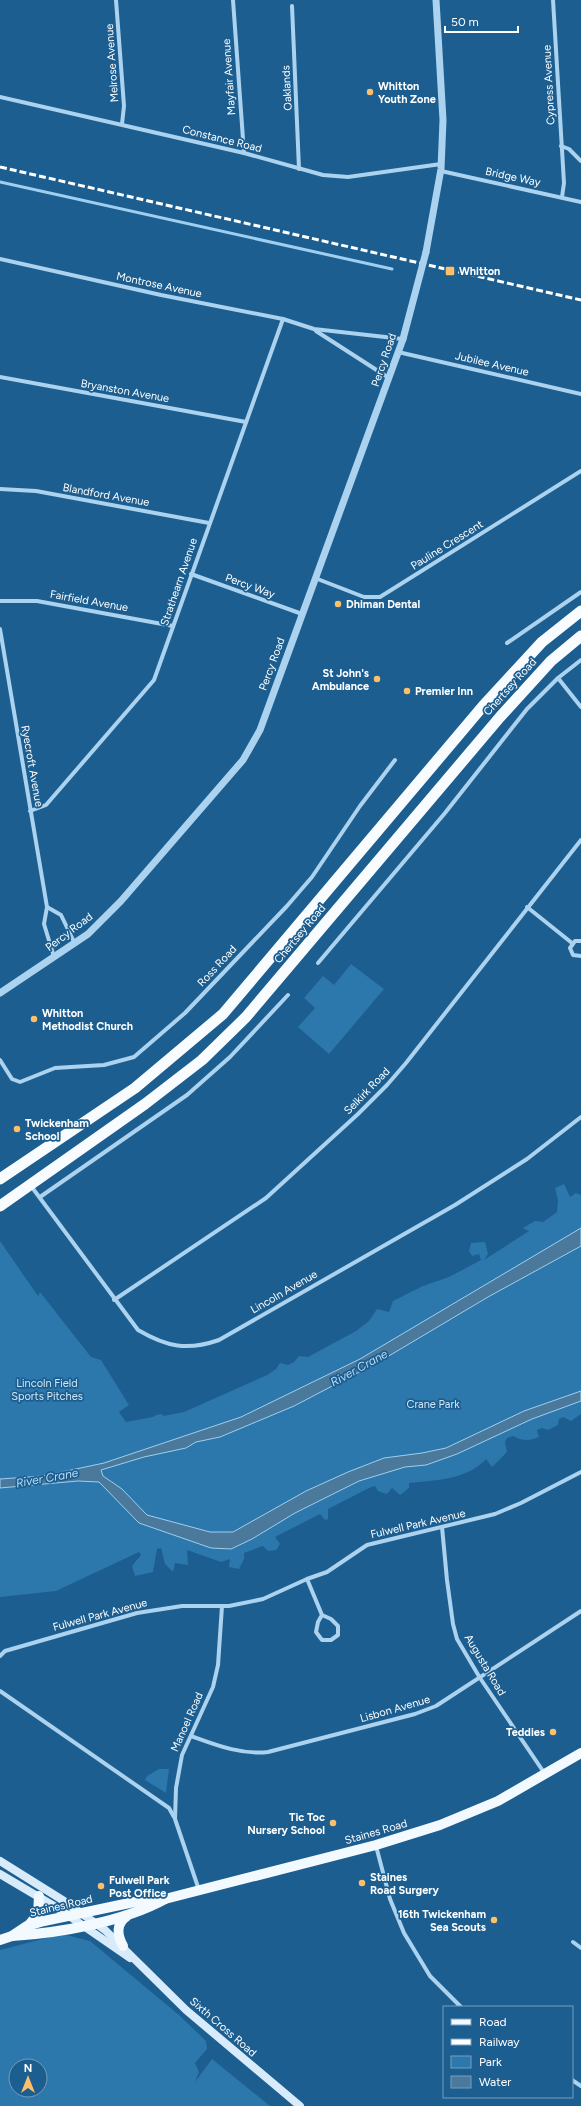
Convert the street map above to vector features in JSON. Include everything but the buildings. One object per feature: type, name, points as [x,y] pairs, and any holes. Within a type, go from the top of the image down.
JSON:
[{"type":"highway","name":"Chertsey Road","points":[[0,1179],[135,1088],[222,1014],[483,706],[542,642],[581,611]]},
{"type":"highway","name":"Chertsey Road","points":[[0,1206],[31,1186],[145,1104],[202,1060],[246,1017],[500,716],[551,661],[581,636]]},
{"type":"main road","name":"Staines Road","points":[[12,1936],[27,1926],[139,1900],[165,1899],[376,1845],[447,1822],[498,1801],[581,1754]]},
{"type":"main road","name":"Sixth Cross Road","points":[[0,1861],[84,1913],[97,1923],[123,1946],[134,1960],[186,2010],[300,2106]]},
{"type":"main road","name":"Sixth Cross Road","points":[[0,1874],[39,1896],[134,1960]]},
{"type":"main road","points":[[27,1926],[38,1914],[39,1896]]},
{"type":"main road","name":"Staines Road","points":[[0,1940],[12,1936],[83,1926],[127,1916],[142,1911],[165,1899]]},
{"type":"main road","points":[[123,1946],[119,1940],[118,1928],[120,1922],[127,1916]]},
{"type":"street","name":"Melrose Avenue","points":[[116,0],[124,106],[122,124]]},
{"type":"street","name":"Mayfair Avenue","points":[[233,0],[244,153]]},
{"type":"street","name":"Percy Road","points":[[0,993],[75,944],[107,916],[243,760],[260,730],[403,339],[426,252],[441,167],[444,120],[436,0]]},
{"type":"street","name":"Cypress Avenue","points":[[553,0],[564,183],[562,197]]},
{"type":"street","name":"Oaklands","points":[[292,6],[300,169]]},
{"type":"street","name":"Constance Road","points":[[0,97],[244,153],[323,175],[348,177],[441,167]]},
{"type":"street","points":[[561,146],[569,149],[581,161]]},
{"type":"street","name":"Bridge Way","points":[[441,167],[581,202]]},
{"type":"street","name":"Montrose Avenue","points":[[0,259],[161,295],[283,319],[314,329],[403,339]]},
{"type":"street","name":"Strathearn Avenue","points":[[30,811],[46,805],[154,680],[283,319]]},
{"type":"street","name":"Montrose Avenue","points":[[314,329],[389,379]]},
{"type":"street","name":"Jubilee Avenue","points":[[398,352],[581,394]]},
{"type":"street","name":"Bryanston Avenue","points":[[0,377],[246,422]]},
{"type":"street","name":"Pauline Crescent","points":[[315,578],[364,597],[380,597],[581,471]]},
{"type":"street","name":"Blandford Avenue","points":[[0,488],[36,491],[209,523]]},
{"type":"street","name":"Percy Way","points":[[191,574],[302,614]]},
{"type":"street","points":[[507,643],[581,592]]},
{"type":"street","name":"Fairfield Avenue","points":[[0,601],[38,601],[173,626]]},
{"type":"street","name":"Ryecroft Avenue","points":[[0,629],[30,811],[48,907],[44,924],[54,957]]},
{"type":"street","points":[[318,963],[445,813],[527,709],[558,678],[581,660]]},
{"type":"street","points":[[558,678],[581,707]]},
{"type":"street","name":"Ross Road","points":[[0,1060],[12,1079],[20,1082],[55,1068],[104,1066],[134,1057],[185,1013],[287,906],[312,877],[360,806],[395,760]]},
{"type":"street","name":"Selkirk Road","points":[[114,1300],[266,1198],[358,1114],[387,1085],[410,1057],[581,840]]},
{"type":"street","points":[[48,907],[61,916],[75,944]]},
{"type":"street","points":[[527,907],[572,943]]},
{"type":"street","points":[[572,943],[581,941]]},
{"type":"street","points":[[572,943],[570,948],[571,953],[575,956],[581,956]]},
{"type":"street","points":[[40,1198],[187,1095],[230,1057],[288,995]]},
{"type":"street","name":"Lincoln Avenue","points":[[31,1186],[114,1300],[138,1330],[156,1341],[176,1346],[202,1346],[219,1340],[455,1205],[527,1159],[581,1117]]},
{"type":"street","name":"Fulwell Park Avenue","points":[[0,1656],[2,1651],[137,1613],[182,1606],[222,1606],[263,1599],[307,1579],[327,1572],[367,1545],[398,1536],[442,1528],[483,1518],[508,1508],[581,1472]]},
{"type":"street","name":"Augusta Road","points":[[442,1528],[446,1580],[457,1639],[480,1678],[545,1775]]},
{"type":"street","points":[[307,1579],[322,1615],[338,1626],[338,1635],[331,1640],[322,1640],[316,1632],[318,1622],[322,1615]]},
{"type":"street","name":"Manoel Road","points":[[199,1890],[175,1819],[176,1788],[178,1770],[182,1755],[205,1706],[218,1665],[222,1606]]},
{"type":"street","name":"Lisbon Avenue","points":[[190,1736],[240,1751],[256,1753],[268,1752],[415,1714],[436,1706],[581,1611]]},
{"type":"street","points":[[0,1691],[169,1808],[175,1819]]},
{"type":"street","points":[[376,1845],[390,1899],[404,1933],[430,1976],[460,2006]]},
{"type":"street","points":[[573,1942],[581,1948]]},
{"type":"green space","points":[[351,964],[384,989],[329,1054],[298,1027],[315,1008],[304,998],[323,976],[334,985]]},
{"type":"green space","name":"Crane Park","points":[[564,1184],[570,1197],[576,1193],[581,1195],[581,1414],[571,1421],[563,1417],[559,1419],[558,1425],[548,1430],[542,1428],[537,1430],[539,1437],[529,1440],[519,1439],[513,1436],[507,1438],[505,1442],[507,1452],[492,1467],[486,1459],[470,1471],[460,1475],[440,1480],[409,1483],[409,1488],[400,1495],[392,1488],[387,1494],[378,1491],[375,1486],[371,1487],[328,1509],[328,1519],[325,1520],[320,1514],[275,1537],[280,1544],[276,1550],[268,1551],[263,1546],[244,1553],[244,1559],[239,1569],[229,1567],[230,1559],[221,1562],[187,1550],[188,1565],[175,1563],[173,1572],[165,1564],[161,1548],[157,1549],[153,1572],[135,1576],[132,1566],[141,1555],[139,1552],[56,1591],[0,1597],[0,1241],[38,1296],[40,1292],[91,1357],[101,1360],[129,1405],[119,1412],[126,1422],[153,1417],[156,1415],[162,1414],[163,1416],[184,1412],[267,1375],[276,1369],[280,1363],[288,1365],[294,1362],[299,1356],[308,1357],[356,1331],[369,1321],[377,1309],[389,1312],[393,1301],[423,1286],[449,1277],[481,1260],[479,1254],[472,1256],[469,1251],[471,1243],[485,1242],[488,1254],[484,1260],[529,1231],[523,1228],[535,1221],[543,1222],[557,1212],[558,1200],[555,1188]]},
{"type":"green space","points":[[159,1769],[169,1769],[166,1793],[145,1780],[147,1776]]},
{"type":"green space","points":[[62,1934],[90,1941],[179,2015],[206,2041],[207,2049],[195,2063],[199,2072],[195,2082],[212,2059],[270,2106],[0,2106],[0,1950]]},
{"type":"water","name":"River Crane","points":[[581,1228],[581,1246],[488,1297],[382,1360],[294,1406],[220,1437],[196,1442],[186,1448],[144,1457],[101,1470],[103,1476],[122,1489],[147,1515],[210,1532],[233,1532],[306,1491],[384,1458],[446,1448],[524,1411],[581,1391],[581,1401],[532,1419],[457,1454],[426,1465],[405,1467],[359,1481],[295,1513],[252,1539],[231,1549],[211,1548],[139,1523],[99,1482],[78,1481],[0,1488],[0,1479],[43,1476],[104,1463],[241,1417],[360,1359]]},
{"type":"waterway","points":[[0,182],[392,269]]},
{"type":"railway","points":[[0,167],[581,300]]},
{"type":"place","name":"Whitton Youth Zone","points":[[370,92]]},
{"type":"place","name":"Whitton","points":[[450,271]]},
{"type":"place","name":"Dhiman Dental","points":[[338,604]]},
{"type":"place","name":"St John's Ambulance","points":[[377,679]]},
{"type":"place","name":"Premier Inn","points":[[407,691]]},
{"type":"place","name":"Whitton Methodist Church","points":[[34,1019]]},
{"type":"place","name":"Twickenham School","points":[[17,1129]]},
{"type":"place","name":"Teddies","points":[[553,1732]]},
{"type":"place","name":"Tic Toc Nursery School","points":[[333,1823]]},
{"type":"place","name":"Staines Road Surgery","points":[[362,1883]]},
{"type":"place","name":"Fulwell Park Post Office","points":[[101,1886]]},
{"type":"place","name":"16th Twickenham Sea Scouts","points":[[494,1920]]},
{"type":"park label","name":"Lincoln Field Sports Pitches","points":[[47,1389]]}]
